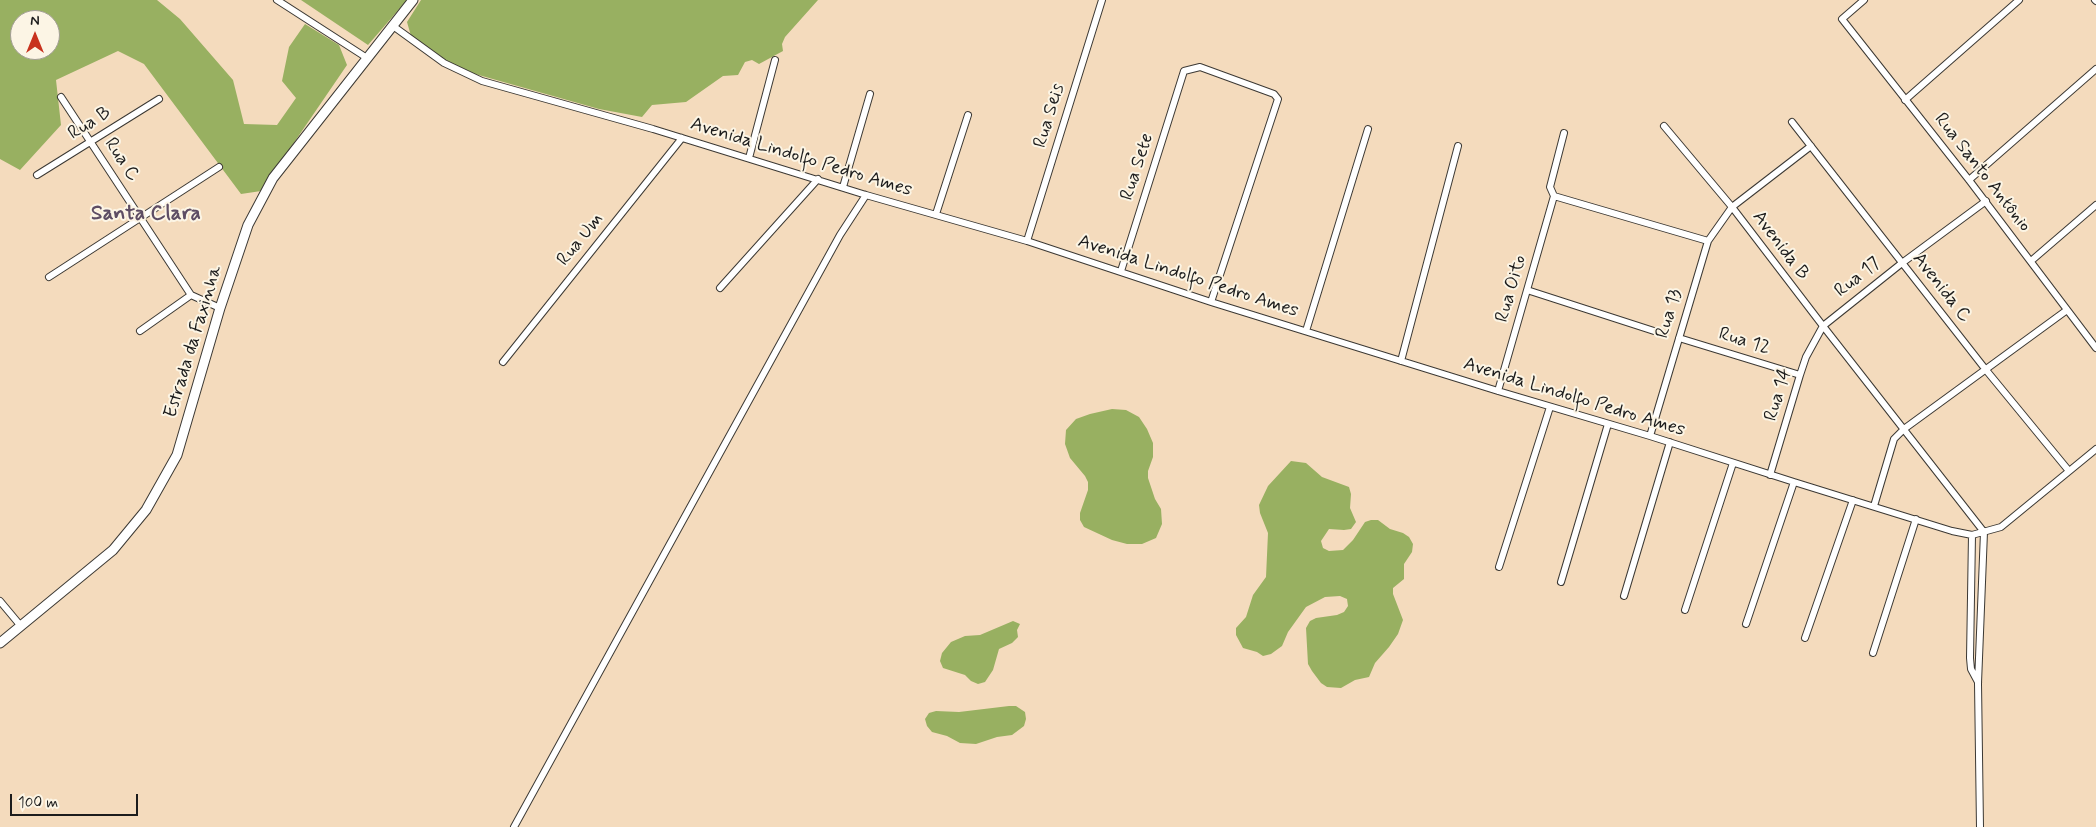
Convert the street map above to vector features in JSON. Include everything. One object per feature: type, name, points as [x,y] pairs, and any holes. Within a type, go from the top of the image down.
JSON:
[{"type":"street","points":[[277,0],[367,58]]},
{"type":"street","name":"Estrada da Faxinha","points":[[0,643],[113,550],[146,510],[177,455],[220,308],[248,225],[273,178],[413,0]]},
{"type":"street","name":"Rua Seis","points":[[1027,241],[1102,0]]},
{"type":"street","name":"Rua Santo Antônio","points":[[1864,0],[1842,19],[1986,201],[2096,348]]},
{"type":"street","points":[[1905,100],[2019,0]]},
{"type":"street","name":"Avenida Lindolfo Pedro Ames","points":[[393,26],[444,64],[482,82],[682,138],[866,195],[1027,241],[1211,302],[1401,361],[1670,442],[1853,500],[1972,534],[2001,527],[2096,449]]},
{"type":"street","points":[[749,158],[775,60]]},
{"type":"street","name":"Rua Sete","points":[[1121,271],[1184,71],[1200,67],[1274,94],[1278,100],[1211,302]]},
{"type":"street","points":[[1969,180],[2096,69]]},
{"type":"street","points":[[843,187],[870,94]]},
{"type":"street","name":"Rua C","points":[[61,97],[191,295]]},
{"type":"street","name":"Rua B","points":[[37,174],[159,99]]},
{"type":"street","points":[[936,214],[968,114]]},
{"type":"street","name":"Avenida C","points":[[1792,122],[1986,370],[2069,471]]},
{"type":"street","points":[[1664,126],[1732,207]]},
{"type":"street","points":[[1306,331],[1368,129]]},
{"type":"street","name":"Rua Oito","points":[[1498,391],[1554,196],[1550,187],[1564,133]]},
{"type":"street","name":"Rua Um","points":[[503,362],[682,138]]},
{"type":"street","points":[[1401,361],[1458,146]]},
{"type":"street","name":"Rua 13","points":[[1650,436],[1708,241],[1732,207],[1811,146]]},
{"type":"street","points":[[49,277],[219,167]]},
{"type":"street","points":[[720,288],[818,179]]},
{"type":"street","points":[[514,827],[840,235],[866,195]]},
{"type":"street","points":[[1554,196],[1708,241]]},
{"type":"street","name":"Rua 17","points":[[1823,326],[1902,263],[1986,201]]},
{"type":"street","points":[[2031,261],[2096,205]]},
{"type":"street","name":"Avenida B","points":[[1732,207],[1984,532]]},
{"type":"street","points":[[1527,290],[1654,331]]},
{"type":"street","points":[[140,331],[191,295],[220,308]]},
{"type":"street","points":[[1874,506],[1894,439],[1904,429],[2067,310]]},
{"type":"street","name":"Rua 14","points":[[1770,474],[1806,357],[1823,326]]},
{"type":"street","name":"Rua 12","points":[[1679,338],[1800,376]]},
{"type":"street","points":[[1499,567],[1550,407]]},
{"type":"street","points":[[1561,582],[1608,424]]},
{"type":"street","points":[[1624,596],[1670,442]]},
{"type":"street","points":[[1685,610],[1733,463]]},
{"type":"street","points":[[1746,624],[1794,482]]},
{"type":"street","points":[[1805,638],[1853,500]]},
{"type":"street","points":[[1873,654],[1916,519]]},
{"type":"street","points":[[1980,827],[1978,683],[1984,532]]},
{"type":"street","points":[[1972,534],[1970,658],[1971,669],[1978,683]]},
{"type":"street","points":[[0,601],[20,625]]},
{"type":"green space","points":[[0,0],[157,0],[180,19],[233,80],[244,124],[277,125],[296,98],[282,81],[289,47],[305,24],[339,45],[347,65],[261,191],[241,194],[144,64],[118,51],[56,80],[61,125],[20,170],[0,159]]},
{"type":"green space","points":[[301,0],[407,0],[368,45]]},
{"type":"green space","points":[[421,0],[818,0],[785,37],[782,44],[783,51],[759,64],[752,60],[745,62],[738,75],[723,76],[686,102],[652,105],[642,117],[599,109],[468,72],[431,53],[411,36],[407,22]]},
{"type":"green space","points":[[1112,409],[1126,410],[1139,417],[1153,443],[1153,457],[1148,471],[1148,478],[1155,499],[1161,509],[1162,524],[1156,538],[1142,544],[1127,544],[1112,540],[1084,527],[1080,520],[1080,513],[1088,490],[1088,482],[1070,458],[1065,444],[1066,430],[1076,419]]},
{"type":"green space","points":[[1291,461],[1306,463],[1322,477],[1349,487],[1351,494],[1350,508],[1356,522],[1351,529],[1329,529],[1321,541],[1323,548],[1329,551],[1343,550],[1353,540],[1365,522],[1371,520],[1378,520],[1390,529],[1403,533],[1409,537],[1413,544],[1412,552],[1404,564],[1404,579],[1393,588],[1393,594],[1403,620],[1398,634],[1375,663],[1369,677],[1355,680],[1341,688],[1327,687],[1321,683],[1312,671],[1308,664],[1306,628],[1310,621],[1316,618],[1344,612],[1348,606],[1347,599],[1340,596],[1325,597],[1306,607],[1288,632],[1282,646],[1271,654],[1263,656],[1243,648],[1236,635],[1236,628],[1246,617],[1253,595],[1266,577],[1268,533],[1259,505],[1268,486]]},
{"type":"green space","points":[[1013,621],[1020,624],[1017,630],[1018,637],[1012,643],[999,649],[993,670],[985,682],[978,684],[971,681],[965,675],[943,668],[940,661],[942,653],[951,642],[965,636],[980,635]]},
{"type":"green space","points":[[1016,706],[1025,712],[1024,726],[1012,735],[997,737],[976,744],[960,743],[947,736],[932,732],[927,726],[925,719],[929,713],[936,711],[959,712]]},
{"type":"district","name":"Santa Clara","points":[[146,215]]}]
